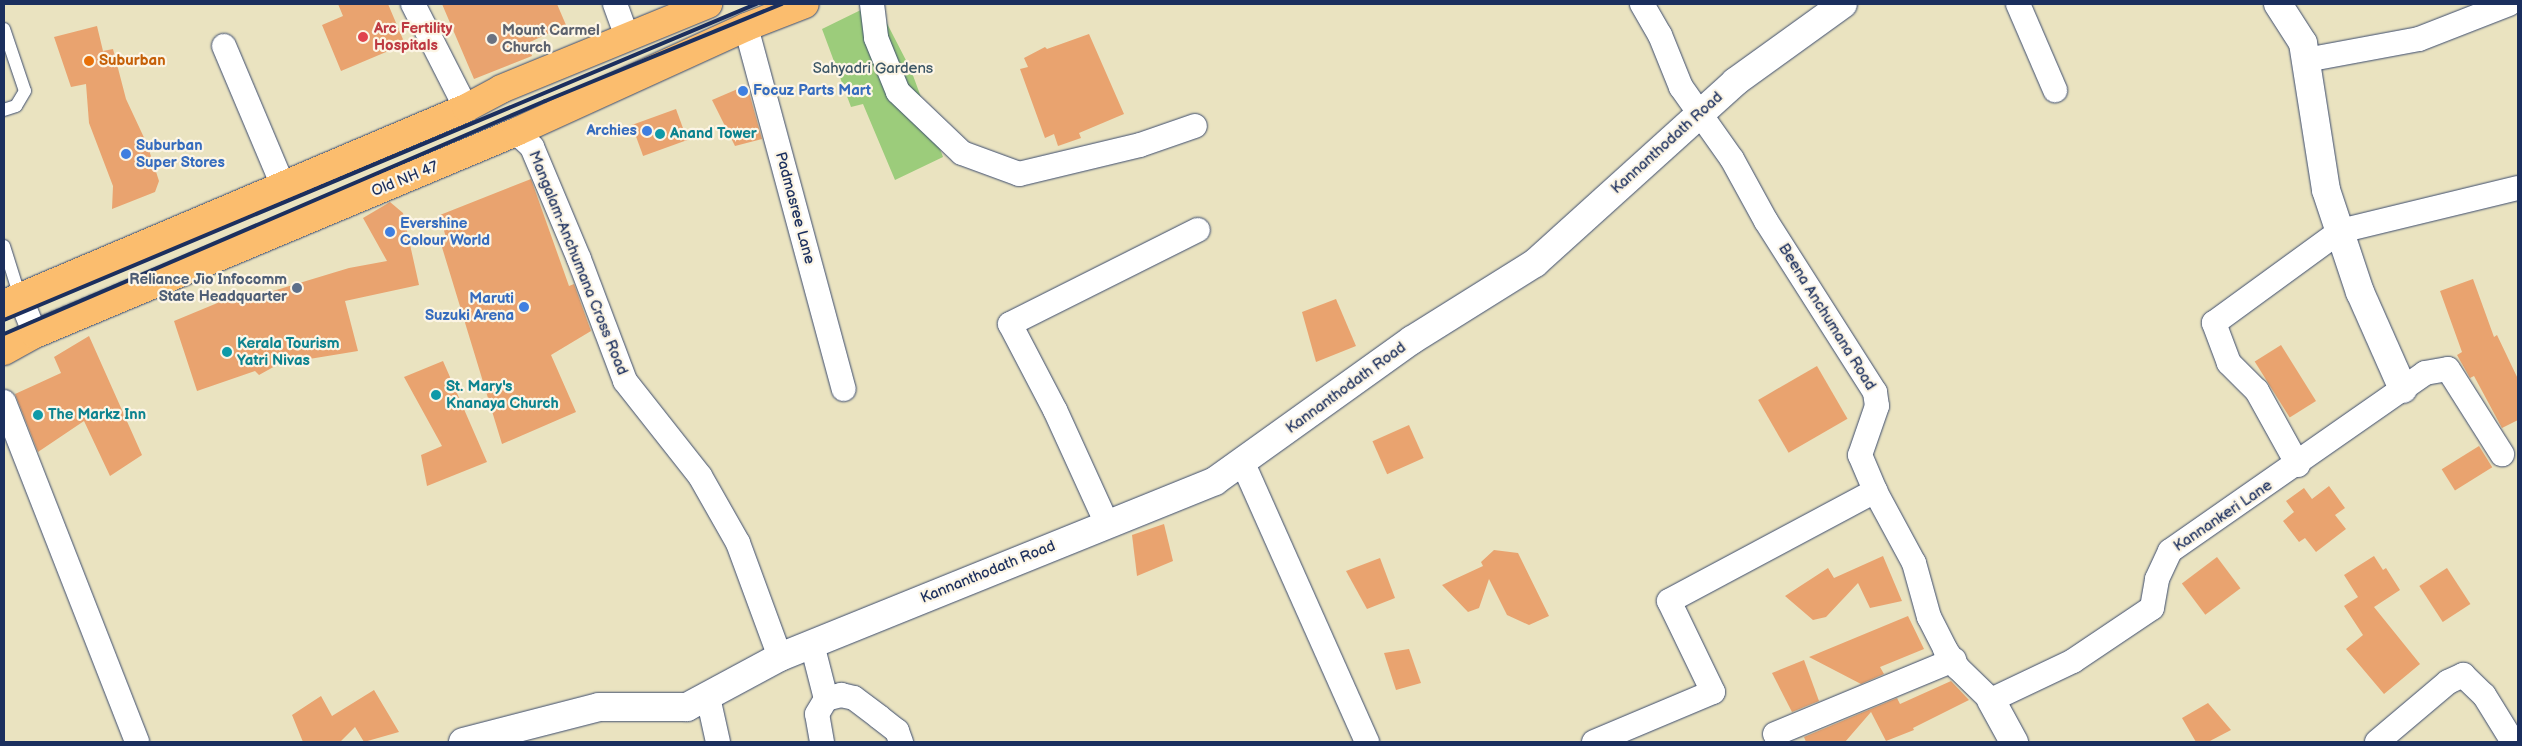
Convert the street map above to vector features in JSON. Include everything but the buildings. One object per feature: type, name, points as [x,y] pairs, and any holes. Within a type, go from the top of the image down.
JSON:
[{"type":"main road","points":[[12,301],[466,108],[501,88],[708,4]]},
{"type":"main road","name":"Old NH 47","points":[[4,351],[35,334],[516,132],[757,17],[805,4]]},
{"type":"street","points":[[413,4],[466,108]]},
{"type":"street","points":[[615,4],[627,37]]},
{"type":"street","points":[[872,4],[876,38],[898,92],[962,153],[1019,174],[1140,145],[1195,126]]},
{"type":"street","name":"Beena Anchumana Road","points":[[1642,4],[1660,35],[1681,87],[1700,113],[1875,392],[1877,406],[1860,454],[1875,491],[1910,553],[1929,617],[1958,668],[1991,700],[2014,742]]},
{"type":"street","name":"Kannanthodath Road","points":[[462,742],[599,707],[687,707],[780,657],[1215,480],[1412,340],[1535,263],[1735,82],[1843,4]]},
{"type":"street","points":[[2018,4],[2055,90]]},
{"type":"street","points":[[2278,4],[2303,43],[2326,190],[2360,292],[2403,389]]},
{"type":"street","points":[[2306,60],[2419,40],[2509,4]]},
{"type":"street","name":"Padmasree Lane","points":[[757,17],[844,389]]},
{"type":"street","points":[[224,46],[282,186]]},
{"type":"street","name":"Mangalam-Anchumana Cross Road","points":[[516,132],[532,147],[580,260],[625,381],[700,476],[738,542],[780,657]]},
{"type":"street","points":[[2298,464],[2257,391],[2229,363],[2214,323],[2340,231],[2518,188]]},
{"type":"street","points":[[1107,524],[1055,410],[1010,324],[1198,230]]},
{"type":"street","points":[[12,301],[35,334]]},
{"type":"street","name":"Kannankeri Lane","points":[[1991,700],[2073,661],[2152,608],[2157,579],[2170,551],[2298,464],[2425,373],[2448,369],[2502,454]]},
{"type":"street","points":[[4,402],[137,742]]},
{"type":"street","points":[[1242,462],[1367,742]]},
{"type":"street","points":[[1594,742],[1713,692],[1669,601],[1875,491]]},
{"type":"street","points":[[812,644],[826,699]]},
{"type":"street","points":[[1775,734],[1954,660]]},
{"type":"street","points":[[2377,742],[2448,682],[2464,675],[2484,695],[2513,742]]},
{"type":"street","points":[[822,742],[816,714],[826,699],[841,695],[854,698],[897,731],[901,742]]},
{"type":"street","points":[[708,697],[718,742]]},
{"type":"lane","points":[[4,29],[25,92],[16,106],[4,110]]},
{"type":"lane","points":[[4,246],[12,301]]},
{"type":"green space","name":"Sahyadri Gardens","points":[[873,4],[877,4],[911,70],[943,157],[895,180],[863,104],[851,107],[822,29]]},
{"type":"railway","points":[[4,320],[756,4]]},
{"type":"railway","points":[[4,334],[545,101],[782,4]]},
{"type":"place","name":"Arc Fertility Hospitals","points":[[363,37]]},
{"type":"place","name":"Mount Carmel Church","points":[[492,39]]},
{"type":"place","name":"Suburban","points":[[89,61]]},
{"type":"place","name":"Focuz Parts Mart","points":[[743,91]]},
{"type":"place","name":"Archies","points":[[647,131]]},
{"type":"place","name":"Anand Tower","points":[[660,134]]},
{"type":"place","name":"Suburban Super Stores","points":[[126,154]]},
{"type":"place","name":"Evershine Colour World","points":[[390,232]]},
{"type":"place","name":"Reliance Jio Infocomm State Headquarter","points":[[297,288]]},
{"type":"place","name":"Maruti Suzuki Arena","points":[[524,307]]},
{"type":"place","name":"Kerala Tourism Yatri Nivas","points":[[227,352]]},
{"type":"place","name":"St. Mary's Knanaya Church","points":[[436,395]]},
{"type":"place","name":"The Markz Inn","points":[[38,415]]}]
